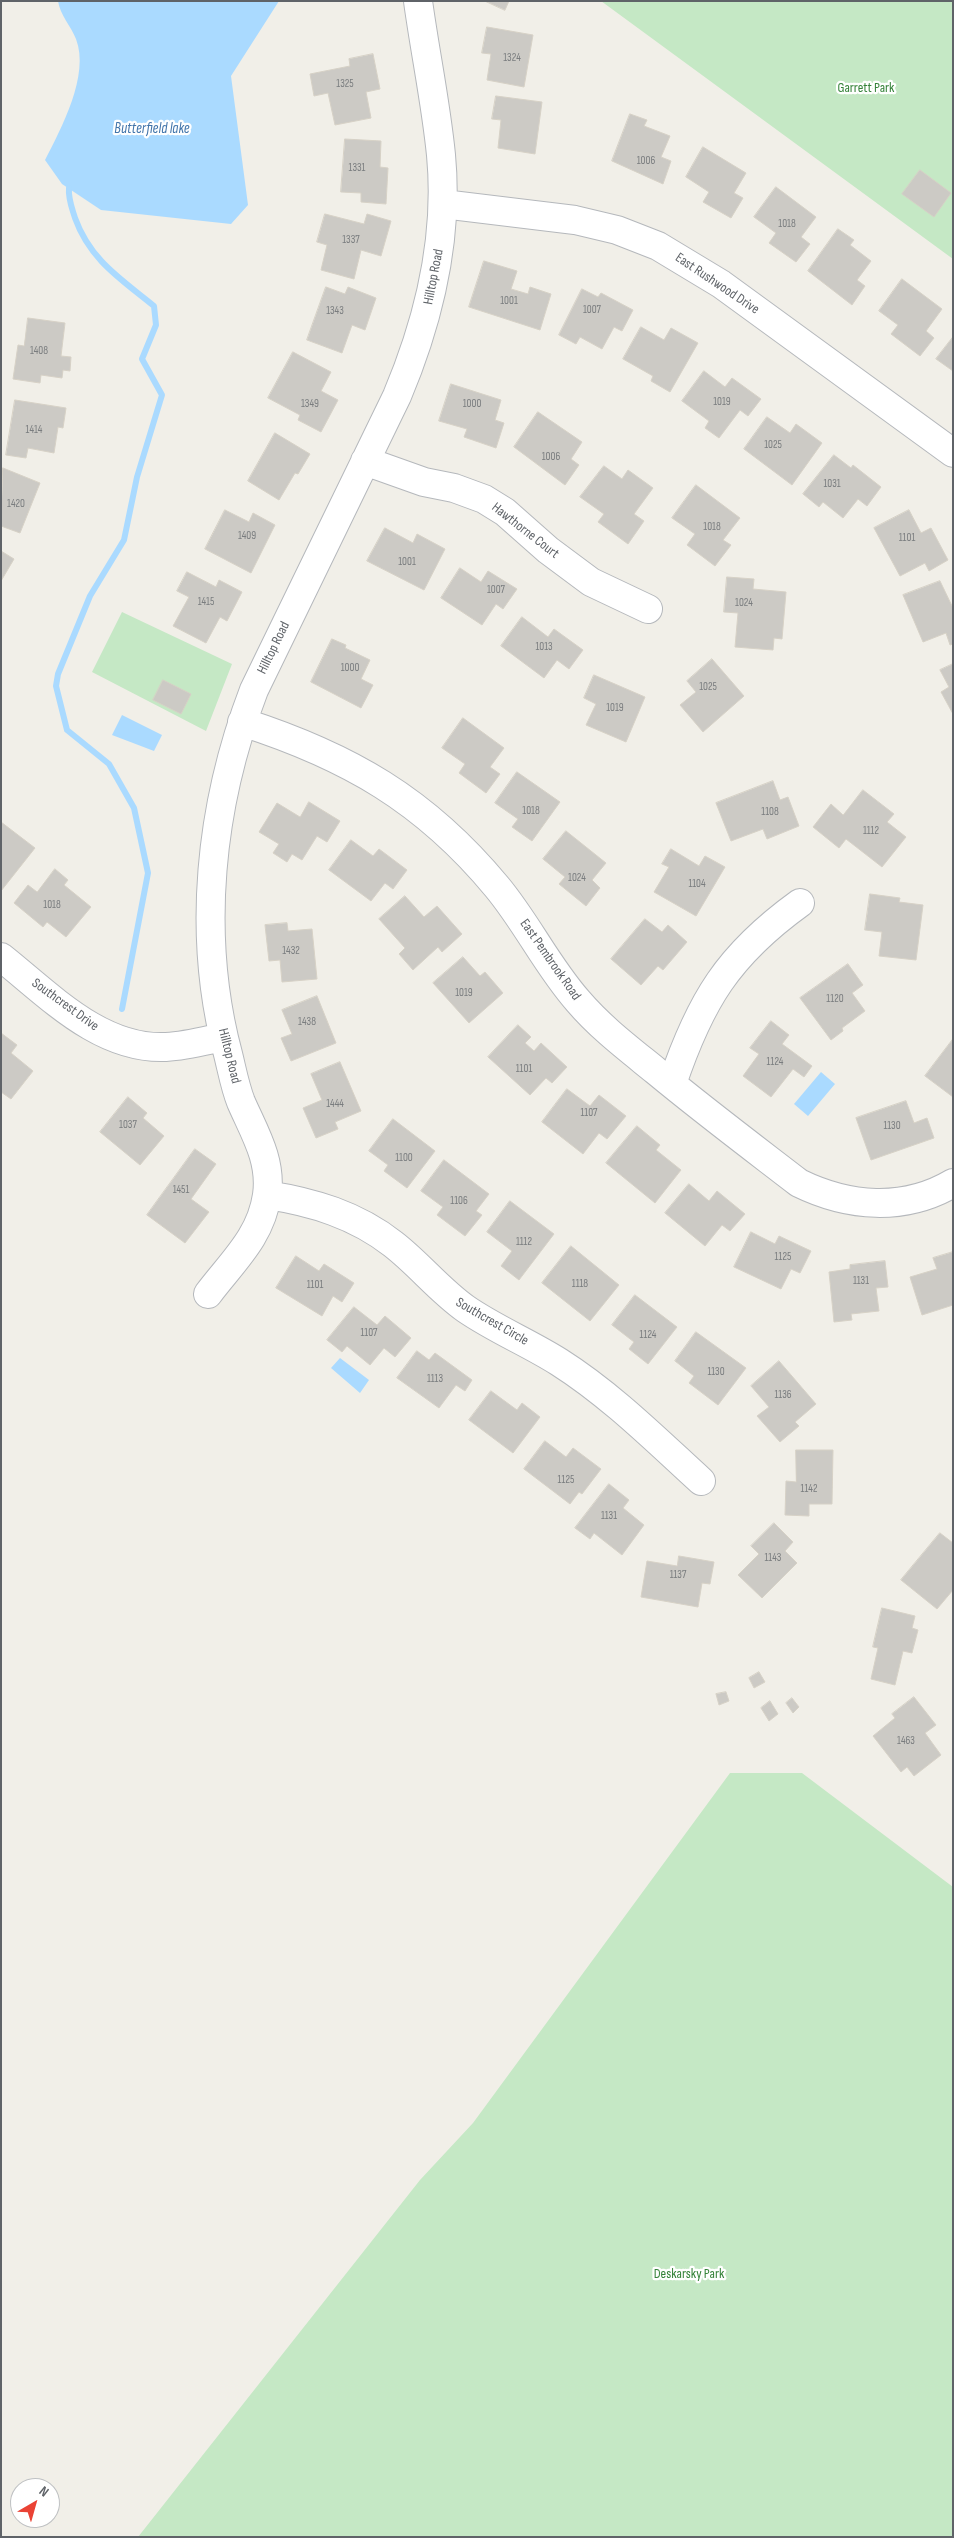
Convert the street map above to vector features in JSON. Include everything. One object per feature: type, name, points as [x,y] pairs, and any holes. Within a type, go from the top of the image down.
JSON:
[{"type":"street","name":"Hilltop Road","points":[[208,1294],[254,1237],[263,1214],[268,1176],[262,1145],[240,1100],[223,1037],[216,1000],[211,942],[210,893],[217,826],[226,778],[242,722],[254,690],[416,352],[430,300],[436,272],[443,204],[441,156],[418,1]]},
{"type":"street","name":"East Rushwood Drive","points":[[443,204],[575,220],[617,230],[658,246],[721,284],[953,453]]},
{"type":"street","name":"Hawthorne Court","points":[[365,461],[424,482],[454,488],[484,499],[510,516],[548,550],[591,582],[648,609]]},
{"type":"street","name":"East Pembrook Road","points":[[242,722],[297,740],[346,762],[387,787],[426,815],[466,851],[498,888],[554,970],[578,1001],[608,1032],[799,1184],[821,1194],[844,1200],[888,1203],[916,1198],[953,1183]]},
{"type":"street","points":[[672,1084],[688,1036],[703,1006],[724,973],[750,944],[800,903]]},
{"type":"street","name":"Southcrest Drive","points":[[1,957],[86,1024],[108,1035],[136,1044],[164,1047],[194,1044],[223,1037]]},
{"type":"street","name":"Southcrest Circle","points":[[267,1195],[302,1200],[334,1211],[365,1225],[393,1244],[441,1291],[468,1311],[559,1362],[596,1388],[701,1482]]},
{"type":"green space","name":"Garrett Park","points":[[601,1],[953,1],[953,259]]},
{"type":"green space","points":[[122,612],[232,664],[206,731],[92,672]]},
{"type":"green space","name":"Deskarsky Park","points":[[730,1773],[802,1773],[953,1887],[953,2537],[138,2537],[420,2180],[473,2123]]},
{"type":"water","name":"Butterfield lake","points":[[58,1],[279,1],[231,76],[248,205],[231,224],[101,210],[62,184],[45,160],[66,118],[72,101],[77,85],[79,53],[74,34],[61,11]]},
{"type":"water","points":[[122,715],[162,735],[154,751],[112,735]]},
{"type":"water","points":[[821,1072],[835,1084],[808,1116],[794,1104]]},
{"type":"water","points":[[340,1358],[369,1380],[360,1393],[331,1368]]},
{"type":"building","points":[[485,1],[509,1],[505,10]]},
{"type":"building","points":[[487,27],[533,35],[524,87],[487,80],[491,54],[482,53]]},
{"type":"building","points":[[373,54],[380,89],[366,92],[371,118],[335,125],[328,93],[314,96],[310,74],[350,66],[349,59]]},
{"type":"building","points":[[496,96],[542,102],[535,154],[498,148],[501,120],[492,119]]},
{"type":"building","points":[[630,114],[647,120],[644,126],[670,136],[661,157],[671,161],[663,184],[612,161]]},
{"type":"building","points":[[345,139],[381,141],[380,167],[388,168],[386,204],[361,202],[361,193],[341,192]]},
{"type":"building","points":[[703,147],[746,173],[734,193],[743,198],[731,218],[703,202],[709,192],[686,177]]},
{"type":"building","points":[[920,170],[951,193],[934,217],[902,194]]},
{"type":"building","points":[[776,187],[816,217],[801,237],[810,244],[796,262],[769,243],[776,233],[754,217]]},
{"type":"building","points":[[325,214],[364,224],[367,214],[391,221],[381,256],[361,250],[354,279],[321,270],[327,245],[317,242]]},
{"type":"building","points":[[838,229],[854,240],[850,245],[871,261],[857,280],[865,286],[852,305],[808,271]]},
{"type":"building","points":[[484,261],[517,271],[511,289],[528,294],[530,287],[551,294],[540,330],[469,307]]},
{"type":"building","points":[[902,279],[942,309],[926,331],[934,338],[920,356],[891,334],[898,325],[879,311]]},
{"type":"building","points":[[326,287],[345,294],[348,287],[376,298],[365,330],[352,325],[342,353],[307,340]]},
{"type":"building","points":[[582,289],[598,297],[601,293],[633,310],[622,331],[614,327],[602,349],[580,337],[576,344],[559,335]]},
{"type":"building","points":[[28,318],[65,323],[61,356],[71,357],[70,371],[63,370],[62,378],[41,375],[40,383],[13,379],[18,345],[24,346]]},
{"type":"building","points":[[641,327],[664,340],[671,328],[698,343],[670,392],[651,381],[653,376],[623,359]]},
{"type":"building","points":[[953,337],[953,371],[936,359]]},
{"type":"building","points":[[293,352],[331,372],[321,391],[338,400],[321,432],[298,420],[300,415],[268,398]]},
{"type":"building","points":[[704,371],[725,387],[732,378],[761,399],[748,416],[740,410],[719,438],[705,428],[709,421],[682,401]]},
{"type":"building","points":[[451,384],[501,400],[495,420],[504,423],[496,448],[464,437],[467,429],[439,421]]},
{"type":"building","points":[[15,400],[66,408],[63,428],[58,427],[54,453],[28,448],[26,458],[6,455]]},
{"type":"building","points":[[538,412],[582,442],[571,459],[579,465],[565,485],[514,447]]},
{"type":"building","points":[[767,417],[790,433],[796,424],[822,443],[792,485],[744,449]]},
{"type":"building","points":[[275,433],[310,454],[298,474],[295,473],[279,500],[248,481]]},
{"type":"building","points":[[834,455],[851,468],[853,465],[881,487],[867,506],[858,499],[843,518],[823,502],[819,507],[803,494]]},
{"type":"building","points":[[604,466],[622,479],[628,470],[653,488],[634,514],[644,521],[628,544],[598,522],[604,514],[580,497]]},
{"type":"building","points":[[3,468],[40,483],[20,533],[1,526]]},
{"type":"building","points":[[696,485],[740,518],[723,540],[731,545],[715,566],[687,545],[695,534],[672,518]]},
{"type":"building","points":[[225,510],[249,522],[253,513],[275,525],[251,573],[205,549]]},
{"type":"building","points":[[909,510],[921,533],[931,528],[948,560],[929,571],[925,563],[900,576],[874,528]]},
{"type":"building","points":[[385,528],[413,543],[417,534],[445,549],[424,590],[367,561]]},
{"type":"building","points":[[1,551],[14,559],[1,581]]},
{"type":"building","points":[[460,568],[481,582],[488,571],[517,589],[503,609],[496,604],[482,625],[441,598]]},
{"type":"building","points":[[187,572],[216,587],[219,580],[242,592],[227,621],[220,617],[206,643],[173,626],[189,597],[177,591]]},
{"type":"building","points":[[727,577],[754,579],[753,589],[786,592],[782,639],[774,638],[773,650],[735,647],[738,613],[724,612]]},
{"type":"building","points":[[940,581],[953,608],[953,644],[950,645],[946,633],[923,642],[903,595]]},
{"type":"building","points":[[522,617],[548,637],[554,629],[583,650],[569,669],[557,660],[544,678],[501,646]]},
{"type":"building","points":[[332,639],[346,645],[345,648],[370,660],[361,679],[373,685],[361,708],[311,682]]},
{"type":"building","points":[[712,659],[744,696],[703,732],[680,705],[696,692],[687,681]]},
{"type":"building","points":[[953,664],[953,714],[941,692],[949,687],[940,670]]},
{"type":"building","points":[[594,675],[645,697],[626,742],[586,725],[596,704],[584,698]]},
{"type":"building","points":[[163,680],[191,694],[181,714],[153,700]]},
{"type":"building","points":[[463,718],[504,748],[490,767],[500,774],[486,793],[459,773],[465,764],[442,748]]},
{"type":"building","points":[[517,772],[560,802],[532,841],[512,827],[518,819],[495,803]]},
{"type":"building","points":[[773,781],[780,800],[788,797],[799,826],[767,839],[763,829],[731,841],[716,803]]},
{"type":"building","points":[[863,790],[894,814],[887,822],[906,837],[882,867],[846,839],[839,848],[813,827],[831,804],[843,815]]},
{"type":"building","points":[[309,802],[340,821],[327,842],[317,836],[302,860],[292,854],[287,862],[273,853],[279,844],[259,832],[277,803],[300,817]]},
{"type":"building","points":[[1,822],[35,848],[1,891]]},
{"type":"building","points":[[566,831],[606,863],[592,880],[600,888],[586,906],[559,884],[565,877],[543,859]]},
{"type":"building","points":[[351,840],[373,856],[379,849],[407,870],[393,889],[385,883],[371,901],[329,870]]},
{"type":"building","points":[[671,849],[699,866],[705,856],[725,867],[696,916],[654,892],[669,867],[662,864]]},
{"type":"building","points":[[55,869],[68,880],[64,885],[91,907],[66,937],[47,922],[43,927],[14,903],[28,885],[37,892]]},
{"type":"building","points":[[870,894],[900,898],[899,902],[923,905],[916,960],[879,956],[882,932],[865,930]]},
{"type":"building","points":[[405,896],[424,917],[437,906],[462,934],[442,952],[438,947],[413,970],[399,954],[405,948],[379,919]]},
{"type":"building","points":[[645,919],[662,932],[668,925],[687,942],[663,970],[658,966],[641,985],[611,959]]},
{"type":"building","points":[[287,923],[288,931],[312,929],[317,979],[282,982],[280,960],[269,961],[265,925]]},
{"type":"building","points":[[463,957],[480,976],[485,972],[503,993],[469,1023],[433,983]]},
{"type":"building","points":[[848,964],[863,985],[852,993],[865,1011],[842,1028],[843,1031],[831,1040],[800,998]]},
{"type":"building","points":[[317,996],[336,1043],[291,1061],[281,1038],[292,1034],[282,1010]]},
{"type":"building","points":[[771,1021],[789,1035],[782,1044],[812,1066],[804,1077],[793,1069],[771,1097],[743,1076],[759,1054],[750,1048]]},
{"type":"building","points":[[518,1025],[531,1037],[525,1043],[534,1051],[541,1043],[567,1067],[552,1083],[546,1078],[530,1095],[488,1057]]},
{"type":"building","points":[[1,1033],[17,1045],[11,1053],[33,1071],[11,1099],[1,1092]]},
{"type":"building","points":[[953,1039],[953,1097],[925,1076]]},
{"type":"building","points":[[340,1062],[361,1111],[335,1122],[338,1129],[316,1138],[303,1108],[322,1100],[311,1074]]},
{"type":"building","points":[[567,1089],[590,1106],[599,1095],[626,1116],[607,1139],[599,1133],[583,1154],[542,1122]]},
{"type":"building","points":[[128,1097],[147,1113],[143,1118],[164,1136],[140,1165],[100,1132]]},
{"type":"building","points":[[906,1101],[914,1123],[927,1118],[934,1138],[871,1160],[856,1118]]},
{"type":"building","points":[[393,1119],[435,1151],[407,1188],[384,1171],[388,1165],[369,1151]]},
{"type":"building","points":[[637,1126],[660,1145],[656,1150],[681,1170],[655,1203],[606,1163]]},
{"type":"building","points":[[195,1149],[216,1164],[191,1199],[209,1212],[185,1243],[147,1215]]},
{"type":"building","points":[[444,1160],[489,1194],[476,1211],[482,1215],[465,1236],[437,1215],[443,1207],[421,1191]]},
{"type":"building","points":[[689,1184],[709,1201],[717,1191],[745,1214],[730,1231],[722,1225],[705,1246],[665,1213]]},
{"type":"building","points":[[510,1201],[554,1234],[519,1280],[501,1266],[512,1251],[487,1232]]},
{"type":"building","points":[[751,1232],[775,1244],[779,1236],[811,1251],[800,1273],[791,1269],[781,1289],[734,1267]]},
{"type":"building","points":[[571,1246],[619,1285],[590,1321],[542,1283]]},
{"type":"building","points":[[953,1252],[953,1305],[922,1315],[910,1277],[937,1269],[933,1258]]},
{"type":"building","points":[[296,1256],[319,1271],[324,1264],[354,1283],[342,1302],[333,1296],[322,1316],[276,1288]]},
{"type":"building","points":[[885,1261],[888,1287],[876,1288],[879,1311],[851,1314],[852,1320],[834,1322],[829,1272],[850,1269],[850,1265]]},
{"type":"building","points":[[635,1295],[677,1327],[648,1364],[629,1349],[634,1342],[612,1325]]},
{"type":"building","points":[[354,1307],[377,1325],[385,1316],[411,1338],[395,1357],[384,1348],[370,1365],[347,1346],[342,1352],[327,1340]]},
{"type":"building","points":[[696,1332],[746,1368],[718,1405],[689,1383],[694,1376],[675,1361]]},
{"type":"building","points":[[417,1351],[429,1360],[435,1353],[472,1380],[465,1391],[456,1385],[439,1408],[397,1378]]},
{"type":"building","points":[[779,1361],[816,1404],[795,1422],[799,1426],[780,1442],[757,1416],[769,1407],[751,1386]]},
{"type":"building","points":[[491,1391],[517,1410],[522,1403],[540,1417],[513,1453],[469,1420]]},
{"type":"building","points":[[545,1441],[566,1457],[573,1448],[601,1469],[582,1494],[579,1492],[570,1504],[524,1469]]},
{"type":"building","points":[[796,1450],[833,1450],[832,1504],[809,1504],[809,1516],[785,1515],[786,1481],[796,1482]]},
{"type":"building","points":[[609,1484],[629,1500],[623,1508],[644,1525],[622,1555],[594,1533],[590,1539],[575,1528]]},
{"type":"building","points":[[774,1523],[793,1542],[785,1551],[797,1563],[762,1598],[738,1575],[759,1554],[751,1546]]},
{"type":"building","points":[[940,1533],[953,1543],[953,1590],[937,1609],[901,1580]]},
{"type":"building","points":[[679,1556],[714,1562],[710,1584],[702,1583],[698,1607],[641,1597],[647,1561],[677,1566]]},
{"type":"building","points":[[882,1608],[915,1616],[912,1628],[918,1630],[912,1653],[903,1651],[895,1685],[871,1679],[878,1648],[873,1647]]},
{"type":"building","points":[[759,1672],[765,1682],[754,1688],[749,1678]]},
{"type":"building","points":[[726,1692],[729,1701],[719,1705],[716,1694]]},
{"type":"building","points":[[914,1697],[936,1725],[925,1733],[941,1755],[914,1776],[907,1767],[901,1772],[873,1736],[895,1718],[892,1714]]},
{"type":"building","points":[[792,1698],[799,1707],[793,1713],[786,1703]]},
{"type":"building","points":[[770,1701],[778,1714],[769,1721],[761,1708]]},
{"type":"waterway","points":[[69,188],[75,218],[89,246],[108,268],[154,306],[156,325],[142,359],[162,395],[137,477],[124,540],[90,596],[58,674],[56,686],[67,730],[109,764],[134,808],[148,873],[122,1009]]}]
